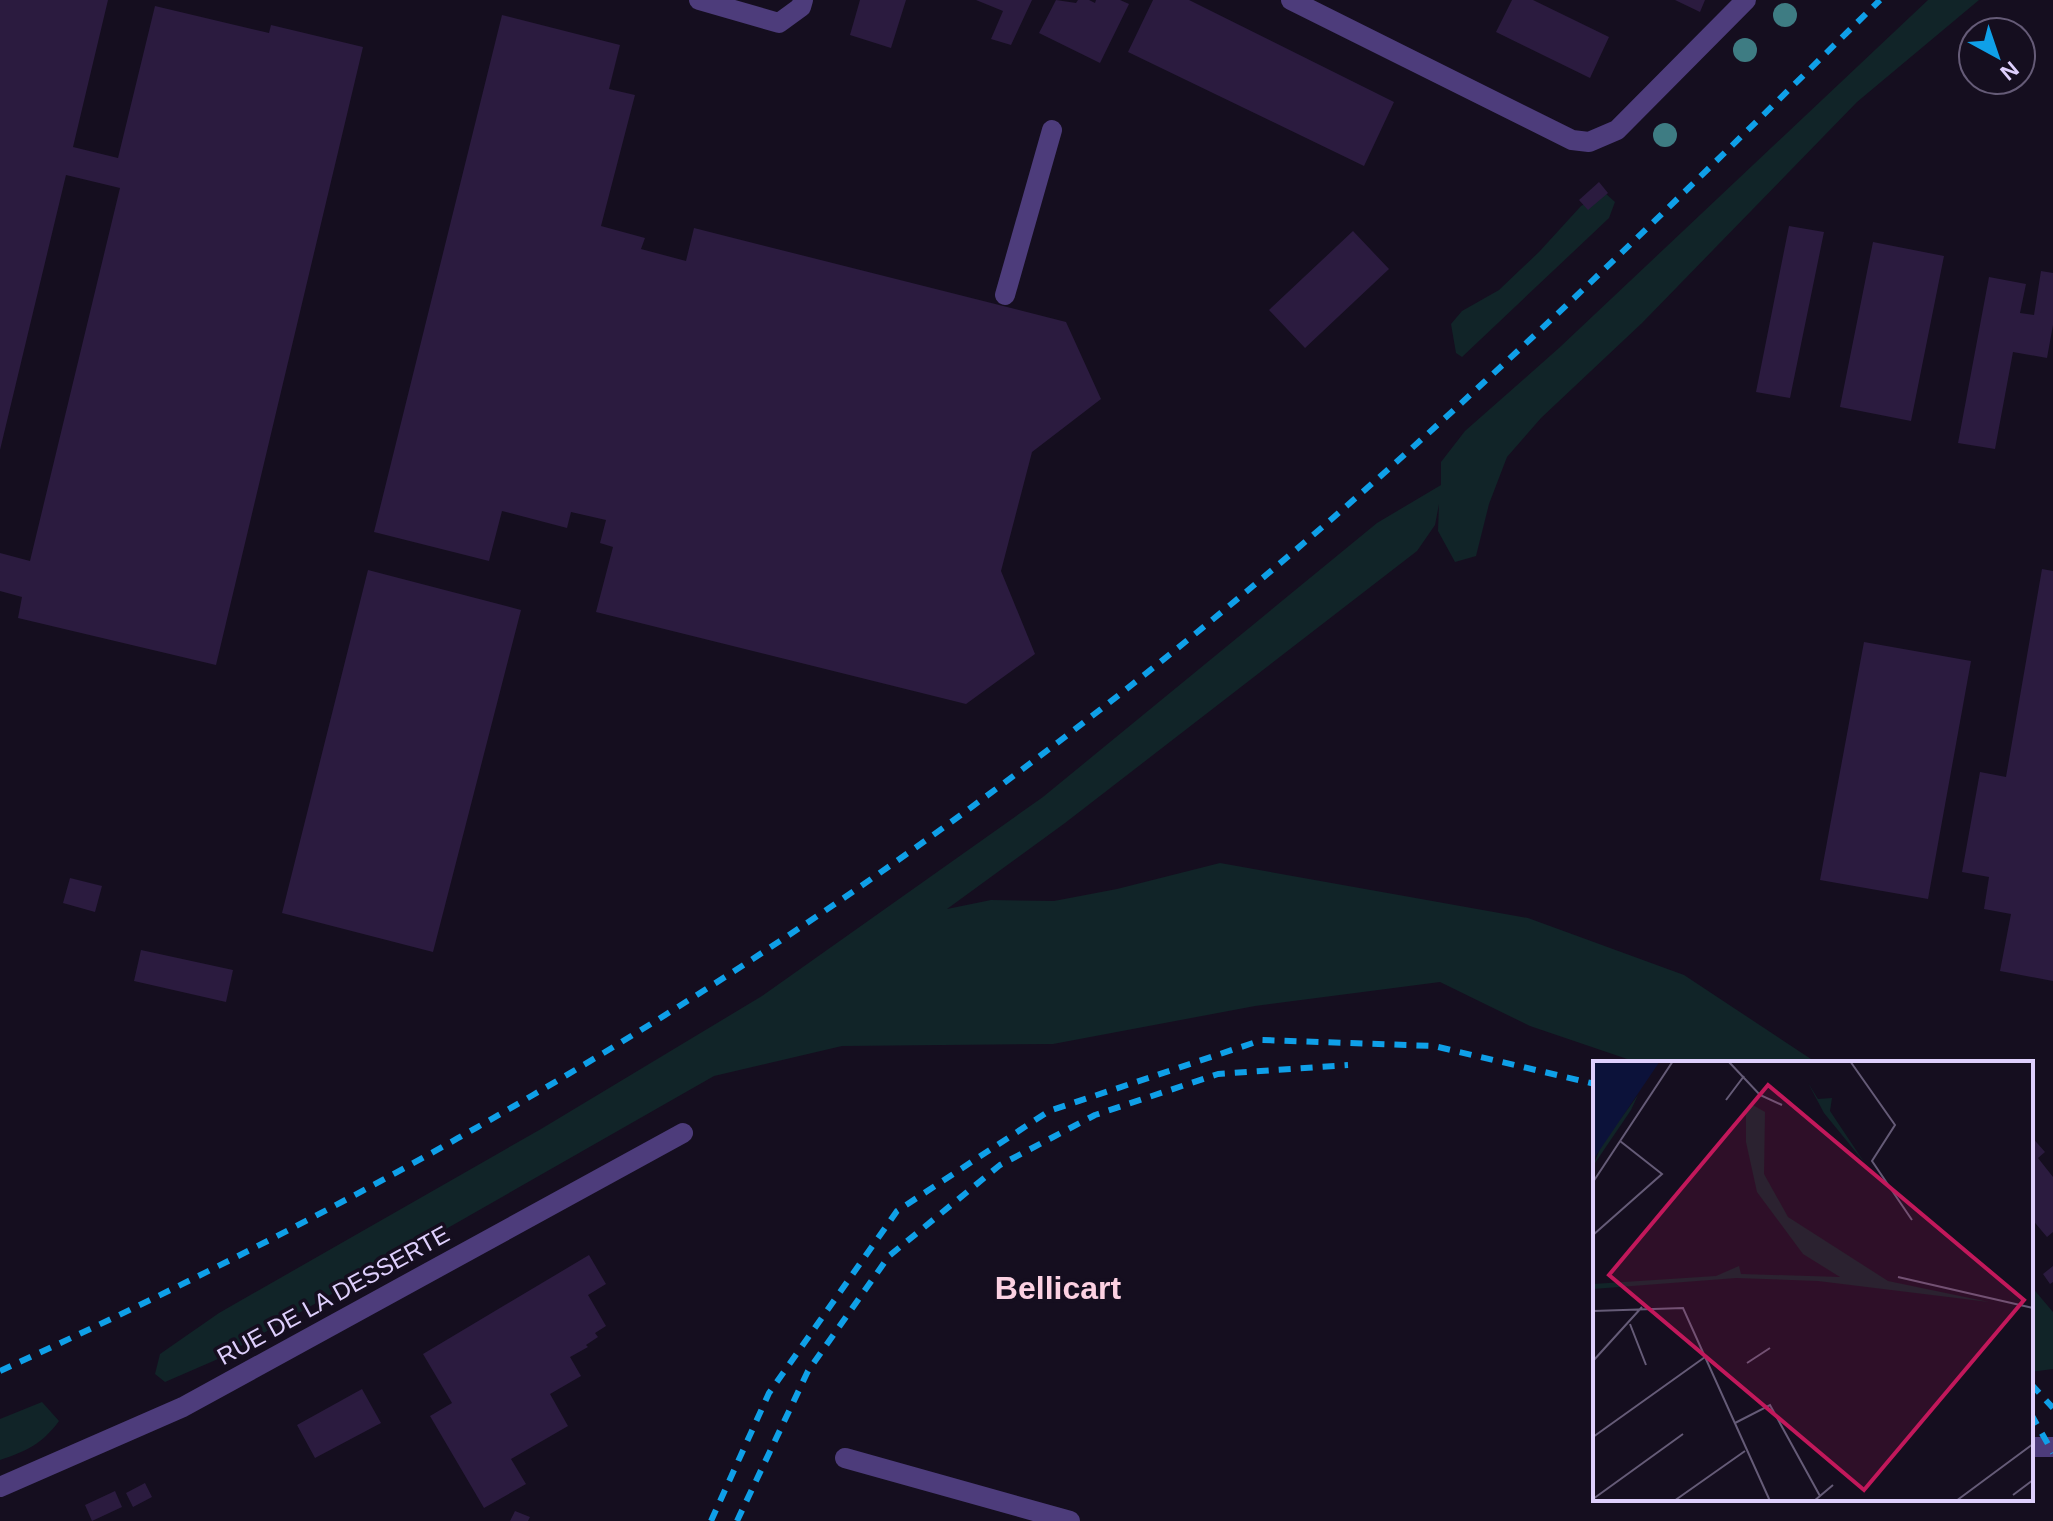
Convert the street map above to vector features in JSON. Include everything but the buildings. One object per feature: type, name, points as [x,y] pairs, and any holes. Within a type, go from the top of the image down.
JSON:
[{"type":"street","points":[[699,0],[779,23],[801,7],[803,0]]},
{"type":"street","points":[[1291,0],[1572,140],[1589,142],[1617,130],[1746,0]]},
{"type":"street","points":[[1005,295],[1052,130]]},
{"type":"street","name":"RUE DE LA DESSERTE","points":[[0,1487],[183,1407],[683,1133]]},
{"type":"street","points":[[845,1458],[1070,1521]]},
{"type":"green space","points":[[1928,0],[1979,0],[1857,102],[1642,323],[1541,418],[1507,457],[1489,504],[1476,556],[1455,562],[1438,531],[1439,504],[1435,525],[1417,551],[1065,823],[947,909],[991,900],[1054,901],[1220,863],[1528,918],[1684,975],[1814,1061],[1633,1061],[1530,1026],[1440,982],[1255,1006],[1053,1044],[842,1046],[714,1076],[218,1359],[165,1382],[155,1374],[160,1354],[219,1313],[541,1129],[762,996],[1043,797],[1377,523],[1441,485],[1441,462],[1465,431],[1559,348]]},
{"type":"green space","points":[[1605,193],[1615,202],[1609,218],[1462,357],[1456,353],[1451,324],[1462,311],[1499,290],[1581,206]]},
{"type":"green space","points":[[2033,1288],[2053,1312],[2053,1369],[2033,1372]]},
{"type":"green space","points":[[42,1402],[59,1421],[33,1446],[0,1460],[0,1419]]},
{"type":"railway","points":[[0,1371],[246,1252],[487,1122],[721,980],[947,825],[1153,668],[1353,500],[1583,289],[1880,0]]},
{"type":"railway","points":[[711,1521],[769,1393],[897,1211],[1049,1111],[1262,1040],[1434,1046],[1593,1084]]},
{"type":"railway","points":[[737,1521],[808,1371],[889,1256],[1000,1165],[1095,1115],[1218,1074],[1348,1065]]},
{"type":"railway","points":[[2033,1386],[2053,1408]]},
{"type":"railway","points":[[2033,1418],[2053,1453]]},
{"type":"district","name":"Bellicart","points":[[1058,1288]]}]
